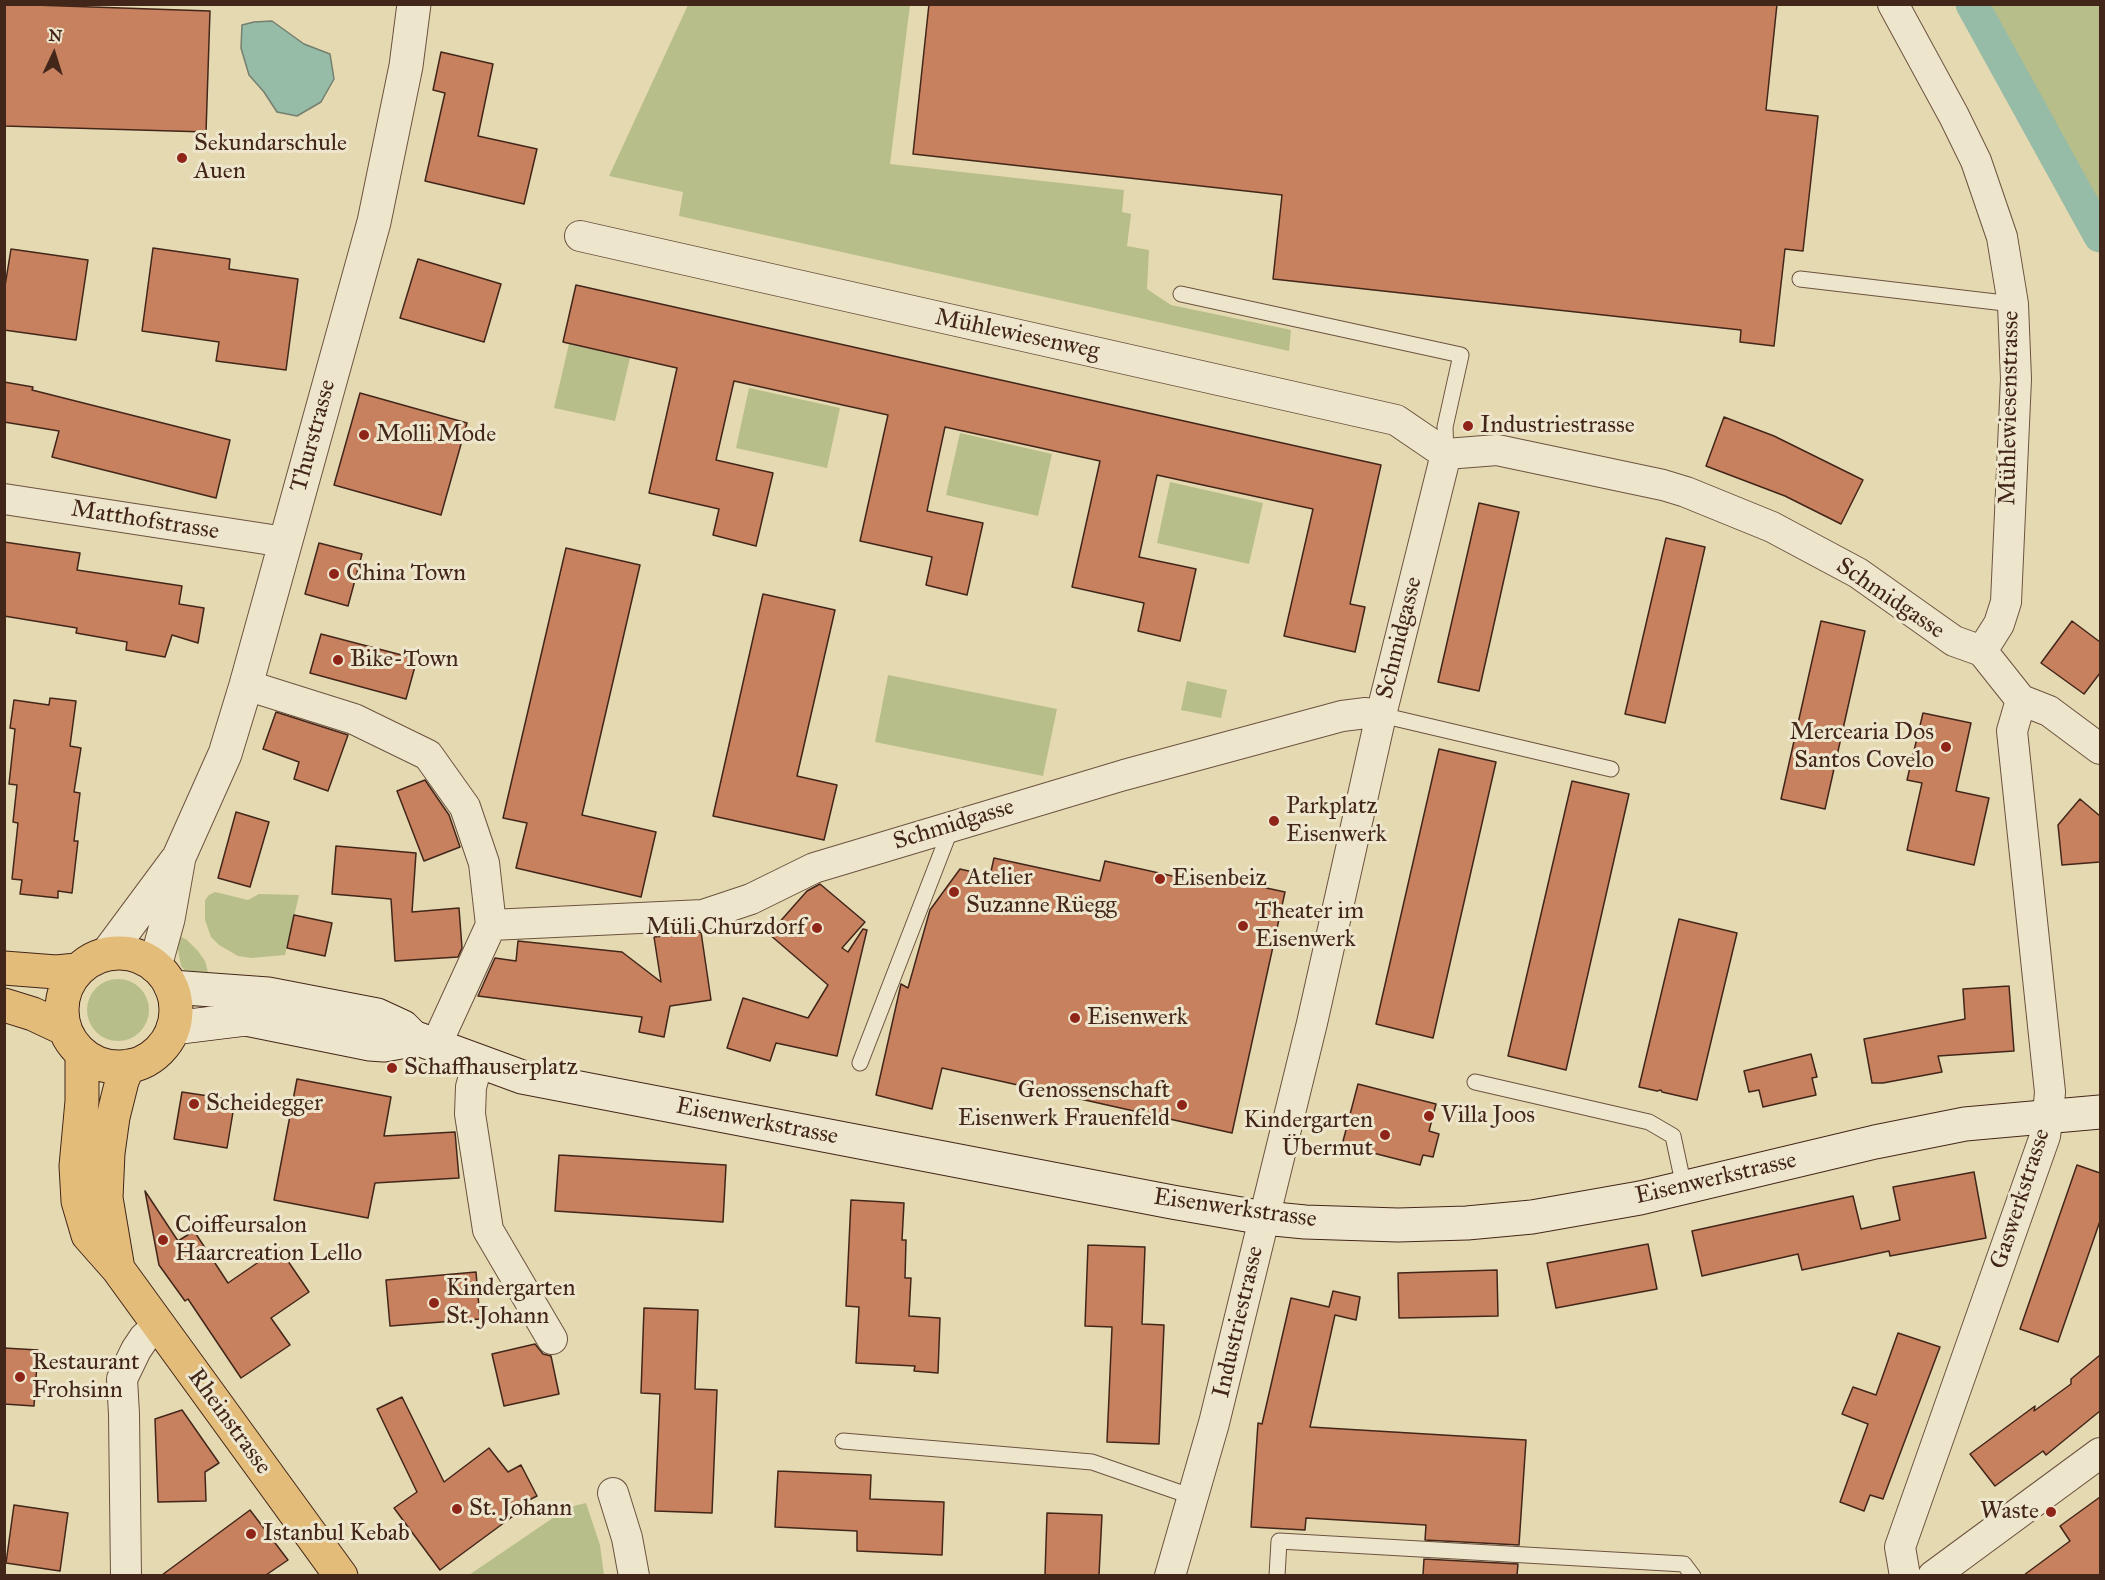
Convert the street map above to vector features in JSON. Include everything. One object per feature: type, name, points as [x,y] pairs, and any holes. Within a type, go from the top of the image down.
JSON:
[{"type":"main road","name":"Thurstrasse","points":[[106,954],[179,857],[225,754],[374,222],[406,66],[414,4]]},
{"type":"main road","name":"Thurstrasse","points":[[163,976],[168,919],[179,857]]},
{"type":"main road","points":[[4,1005],[33,1014],[73,1041],[96,1062],[112,1066],[128,1066],[142,1062],[156,1053],[166,1042],[173,1028],[176,1014],[175,1000],[163,976],[141,957],[124,953],[106,954],[91,960],[77,970],[68,983],[63,998],[62,1014],[73,1041]]},
{"type":"main road","points":[[4,968],[56,972],[77,970]]},
{"type":"main road","name":"Eisenwerkstrasse","points":[[163,976],[377,1015],[393,1021],[425,1041],[522,1077],[1264,1218],[1305,1222],[1467,1223],[1532,1217],[1640,1198],[1875,1142],[1965,1124],[2048,1091],[2100,1112]]},
{"type":"main road","points":[[173,1028],[246,1019],[370,1044],[425,1041]]},
{"type":"main road","name":"Rheinstrasse","points":[[73,1041],[82,1101],[76,1166],[78,1201],[88,1234],[118,1269],[341,1575]]},
{"type":"main road","name":"Rheinstrasse","points":[[118,1269],[106,1198],[108,1153],[113,1117],[128,1066]]},
{"type":"street","name":"Mühlewiesenstrasse","points":[[1893,4],[1976,161],[2002,237],[2013,304],[2016,379],[2006,602],[1999,624],[1982,651]]},
{"type":"street","name":"Mühlewiesenweg","points":[[580,236],[1396,420],[1446,454]]},
{"type":"street","name":"Schmidgasse","points":[[491,925],[703,915],[751,899],[814,868],[1124,775],[1342,716],[1366,713],[1382,715],[1446,454],[1497,450],[1663,484],[1686,492],[1772,527],[1858,573],[1954,641],[1982,651]]},
{"type":"street","name":"Matthofstrasse","points":[[4,499],[285,542]]},
{"type":"street","points":[[1982,651],[2021,700],[2049,711],[2100,749]]},
{"type":"street","points":[[246,685],[354,719],[428,755],[465,807],[484,863],[491,925],[425,1041]]},
{"type":"street","name":"Gaswerkstrasse","points":[[1905,1575],[1900,1547],[2045,1136],[2048,1091],[2012,731],[2021,700]]},
{"type":"street","name":"Industriestrasse","points":[[1170,1575],[1214,1423],[1312,1023],[1382,715]]},
{"type":"street","points":[[478,1062],[471,1087],[470,1114],[488,1230],[552,1339]]},
{"type":"street","points":[[126,1575],[125,1426],[122,1379],[135,1350],[158,1325]]},
{"type":"street","points":[[1933,1575],[2100,1453]]},
{"type":"street","points":[[613,1493],[627,1538],[634,1575]]},
{"type":"lane","points":[[1800,279],[2013,304]]},
{"type":"lane","points":[[1181,294],[1461,355],[1445,427],[1446,454]]},
{"type":"lane","points":[[1382,715],[1611,769]]},
{"type":"lane","points":[[860,1063],[952,826]]},
{"type":"lane","points":[[1475,1082],[1649,1122],[1673,1136],[1684,1187]]},
{"type":"lane","points":[[843,1441],[1092,1462],[1193,1497]]},
{"type":"lane","points":[[1277,1575],[1279,1541],[1684,1564],[1693,1575]]},
{"type":"shaded area","points":[[688,5],[910,5],[890,164],[1124,190],[1122,212],[1131,214],[1127,246],[1149,250],[1147,289],[1171,305],[1291,330],[1289,351],[679,216],[683,192],[609,176]]},
{"type":"shaded area","points":[[1965,5],[2100,5],[2100,225],[2076,180]]},
{"type":"shaded area","points":[[272,21],[304,44],[330,54],[334,79],[321,102],[297,116],[277,112],[249,75],[241,48],[242,25]]},
{"type":"shaded area","points":[[569,344],[630,358],[615,421],[554,408]]},
{"type":"shaded area","points":[[749,388],[840,408],[827,468],[736,448]]},
{"type":"shaded area","points":[[960,433],[1052,454],[1038,516],[946,495]]},
{"type":"shaded area","points":[[1170,482],[1263,503],[1249,564],[1157,543]]},
{"type":"shaded area","points":[[888,675],[1057,709],[1043,776],[875,742]]},
{"type":"shaded area","points":[[1187,681],[1227,690],[1221,718],[1181,710]]},
{"type":"shaded area","points":[[215,892],[248,900],[259,894],[299,895],[285,955],[251,958],[238,956],[219,945],[211,937],[205,920],[205,900]]},
{"type":"shaded area","points":[[178,935],[198,951],[205,961],[210,980],[186,972],[181,966],[177,945]]},
{"type":"shaded area","points":[[118,979],[130,981],[140,988],[147,998],[149,1010],[147,1022],[140,1032],[130,1039],[118,1041],[106,1039],[96,1032],[89,1022],[87,1010],[89,998],[96,988],[106,981]]},
{"type":"shaded area","points":[[586,1503],[600,1545],[604,1575],[469,1575],[569,1507]]},
{"type":"building","points":[[4,4],[210,11],[206,132],[4,126]]},
{"type":"building","points":[[929,4],[1777,4],[1766,110],[1818,116],[1803,251],[1785,249],[1774,346],[1740,342],[1741,330],[1273,279],[1282,195],[913,154]]},
{"type":"building","points":[[441,52],[493,64],[478,136],[537,149],[524,204],[425,181],[445,93],[433,90]]},
{"type":"building","points":[[153,248],[230,259],[229,269],[298,279],[286,370],[216,361],[219,342],[142,331]]},
{"type":"building","points":[[11,249],[88,260],[76,340],[4,330],[4,292]]},
{"type":"building","points":[[418,259],[501,284],[484,342],[400,318]]},
{"type":"building","points":[[576,285],[1381,465],[1350,604],[1365,607],[1355,652],[1284,636],[1313,509],[1157,475],[1139,557],[1196,569],[1180,641],[1138,631],[1144,603],[1072,587],[1100,461],[945,427],[927,511],[983,523],[967,595],[926,585],[932,557],[860,541],[888,415],[734,381],[716,460],[773,473],[756,546],[713,535],[719,509],[649,493],[677,368],[563,342]]},
{"type":"building","points":[[4,382],[33,387],[32,390],[230,440],[216,498],[52,457],[59,431],[4,422]]},
{"type":"building","points":[[360,393],[467,423],[441,515],[334,485]]},
{"type":"building","points":[[1724,417],[1774,436],[1863,480],[1841,524],[1785,496],[1706,466]]},
{"type":"building","points":[[1479,503],[1519,512],[1479,691],[1438,682]]},
{"type":"building","points":[[1666,538],[1705,547],[1665,723],[1625,714]]},
{"type":"building","points":[[4,542],[80,553],[77,570],[182,586],[179,604],[204,608],[198,643],[172,635],[165,657],[126,650],[127,642],[76,633],[77,628],[4,616]]},
{"type":"building","points":[[319,543],[362,554],[348,606],[305,594]]},
{"type":"building","points":[[566,548],[640,565],[582,815],[656,832],[641,897],[516,868],[527,823],[503,818]]},
{"type":"building","points":[[763,594],[835,610],[797,776],[837,785],[824,840],[713,816]]},
{"type":"building","points":[[1821,621],[1865,631],[1825,809],[1781,799]]},
{"type":"building","points":[[2072,621],[2100,642],[2100,673],[2084,694],[2041,663]]},
{"type":"building","points":[[321,634],[417,659],[406,699],[310,673]]},
{"type":"building","points":[[50,698],[76,701],[70,746],[81,748],[74,792],[80,793],[74,841],[78,841],[72,893],[58,891],[58,898],[20,894],[22,880],[12,879],[18,823],[13,822],[17,785],[9,784],[15,729],[10,728],[14,700],[49,705]]},
{"type":"building","points":[[276,712],[348,735],[328,791],[294,779],[299,762],[263,749]]},
{"type":"building","points":[[1923,713],[1971,723],[1956,791],[1989,798],[1974,865],[1907,850],[1922,783],[1907,780]]},
{"type":"building","points":[[1439,749],[1496,762],[1433,1038],[1376,1024]]},
{"type":"building","points":[[425,780],[449,815],[460,847],[424,861],[397,791]]},
{"type":"building","points":[[1572,781],[1629,794],[1566,1070],[1508,1056]]},
{"type":"building","points":[[2080,799],[2100,816],[2100,862],[2062,865],[2058,825]]},
{"type":"building","points":[[236,812],[269,822],[250,887],[218,878]]},
{"type":"building","points":[[336,846],[416,853],[412,912],[459,908],[462,948],[458,957],[395,961],[391,899],[332,894]]},
{"type":"building","name":"Eisenwerk","points":[[994,858],[1100,881],[1105,861],[1213,885],[1215,877],[1285,892],[1232,1133],[942,1068],[932,1109],[876,1095],[901,984],[908,988],[930,910],[960,869],[990,876]]},
{"type":"building","points":[[820,884],[865,922],[842,948],[848,952],[863,929],[867,930],[837,1056],[776,1043],[770,1061],[727,1048],[743,998],[808,1018],[828,985],[769,934],[807,891]]},
{"type":"building","points":[[294,915],[332,923],[325,956],[287,948]]},
{"type":"building","points":[[1679,919],[1737,933],[1697,1100],[1661,1090],[1639,1087]]},
{"type":"building","points":[[701,932],[711,1000],[670,1006],[664,1037],[639,1032],[642,1017],[478,996],[495,958],[516,961],[518,941],[622,952],[661,982],[654,937]]},
{"type":"building","points":[[2009,986],[2014,1051],[1938,1056],[1942,1072],[1872,1083],[1864,1039],[1965,1019],[1963,989]]},
{"type":"building","points":[[1811,1054],[1817,1077],[1812,1078],[1816,1095],[1763,1107],[1759,1090],[1749,1092],[1744,1071]]},
{"type":"building","points":[[297,1079],[391,1097],[384,1136],[455,1132],[459,1178],[375,1183],[368,1218],[274,1200]]},
{"type":"building","points":[[1358,1084],[1436,1104],[1429,1131],[1439,1134],[1433,1157],[1423,1155],[1420,1165],[1342,1145]]},
{"type":"building","points":[[182,1092],[235,1100],[227,1148],[174,1139]]},
{"type":"building","points":[[559,1155],[726,1165],[723,1222],[555,1211]]},
{"type":"building","points":[[2077,1165],[2100,1173],[2100,1221],[2058,1342],[2020,1329]]},
{"type":"building","points":[[1974,1172],[1986,1238],[1890,1256],[1889,1251],[1802,1270],[1798,1254],[1702,1276],[1692,1231],[1853,1196],[1861,1229],[1900,1220],[1893,1187]]},
{"type":"building","points":[[145,1191],[178,1241],[194,1231],[228,1283],[279,1248],[309,1292],[271,1318],[290,1345],[241,1378],[188,1299],[185,1301],[159,1265]]},
{"type":"building","points":[[851,1200],[904,1203],[902,1240],[906,1240],[905,1278],[911,1278],[909,1316],[940,1318],[938,1373],[914,1371],[915,1366],[856,1363],[859,1307],[846,1306]]},
{"type":"building","points":[[1648,1244],[1657,1289],[1556,1308],[1547,1263]]},
{"type":"building","points":[[1088,1245],[1145,1247],[1142,1324],[1164,1325],[1159,1444],[1107,1442],[1112,1327],[1085,1326]]},
{"type":"building","points":[[1497,1270],[1498,1316],[1399,1318],[1398,1273]]},
{"type":"building","points":[[476,1272],[480,1319],[390,1326],[386,1280]]},
{"type":"building","points":[[1333,1291],[1360,1297],[1356,1320],[1335,1315],[1310,1427],[1526,1440],[1519,1545],[1425,1540],[1426,1525],[1306,1518],[1305,1530],[1251,1527],[1258,1423],[1262,1424],[1291,1298],[1329,1307]]},
{"type":"building","points":[[644,1308],[698,1310],[695,1389],[717,1390],[712,1513],[655,1511],[660,1394],[641,1393]]},
{"type":"building","points":[[1898,1333],[1940,1347],[1883,1499],[1870,1495],[1864,1511],[1840,1502],[1868,1424],[1842,1414],[1853,1387],[1876,1395]]},
{"type":"building","points":[[535,1344],[543,1354],[551,1356],[559,1394],[504,1406],[492,1354]]},
{"type":"building","name":"Restaurant Frohsinn","points":[[4,1348],[38,1350],[34,1406],[4,1404]]},
{"type":"building","points":[[2100,1355],[2100,1411],[2046,1455],[2043,1451],[1995,1486],[1970,1454],[2035,1406],[2034,1411],[2071,1384],[2071,1379]]},
{"type":"building","name":"St. Johann","points":[[402,1397],[444,1482],[489,1448],[508,1472],[521,1465],[537,1496],[517,1506],[520,1511],[440,1570],[394,1508],[417,1492],[377,1409]]},
{"type":"building","points":[[182,1410],[219,1463],[205,1472],[206,1501],[158,1502],[155,1419]]},
{"type":"building","points":[[778,1471],[871,1475],[870,1499],[944,1502],[942,1555],[857,1551],[857,1531],[775,1527]]},
{"type":"building","points":[[2100,1497],[2100,1575],[2024,1575],[2070,1541],[2060,1526]]},
{"type":"building","points":[[14,1505],[68,1513],[60,1571],[6,1563]]},
{"type":"building","points":[[250,1510],[288,1560],[266,1575],[162,1575]]},
{"type":"building","points":[[1047,1513],[1102,1515],[1099,1575],[1045,1575]]},
{"type":"building","points":[[1424,1559],[1518,1564],[1517,1575],[1423,1575]]},
{"type":"waterway","points":[[1972,4],[2100,236]]},
{"type":"place","name":"Sekundarschule Auen","points":[[182,158]]},
{"type":"place","name":"Industriestrasse","points":[[1468,426]]},
{"type":"place","name":"Molli Mode","points":[[364,435]]},
{"type":"place","name":"China Town","points":[[334,574]]},
{"type":"place","name":"Bike-Town","points":[[338,660]]},
{"type":"place","name":"Mercearia Dos Santos Covelo","points":[[1946,747]]},
{"type":"place","name":"Parkplatz Eisenwerk","points":[[1274,821]]},
{"type":"place","name":"Eisenbeiz","points":[[1160,879]]},
{"type":"place","name":"Atelier Suzanne Rüegg","points":[[954,892]]},
{"type":"place","name":"Theater im Eisenwerk","points":[[1243,926]]},
{"type":"place","name":"Müli Churzdorf","points":[[817,928]]},
{"type":"place","name":"Eisenwerk","points":[[1075,1018]]},
{"type":"place","name":"Schaffhauserplatz","points":[[392,1068]]},
{"type":"place","name":"Scheidegger","points":[[194,1104]]},
{"type":"place","name":"Genossenschaft Eisenwerk Frauenfeld","points":[[1182,1105]]},
{"type":"place","name":"Villa Joos","points":[[1429,1116]]},
{"type":"place","name":"Kindergarten Übermut","points":[[1385,1135]]},
{"type":"place","name":"Coiffeursalon Haarcreation Lello","points":[[163,1240]]},
{"type":"place","name":"Kindergarten St. Johann","points":[[434,1303]]},
{"type":"place","name":"Restaurant Frohsinn","points":[[20,1377]]},
{"type":"place","name":"St. Johann","points":[[457,1509]]},
{"type":"place","name":"Waste","points":[[2051,1512]]},
{"type":"place","name":"Istanbul Kebab","points":[[251,1534]]}]
